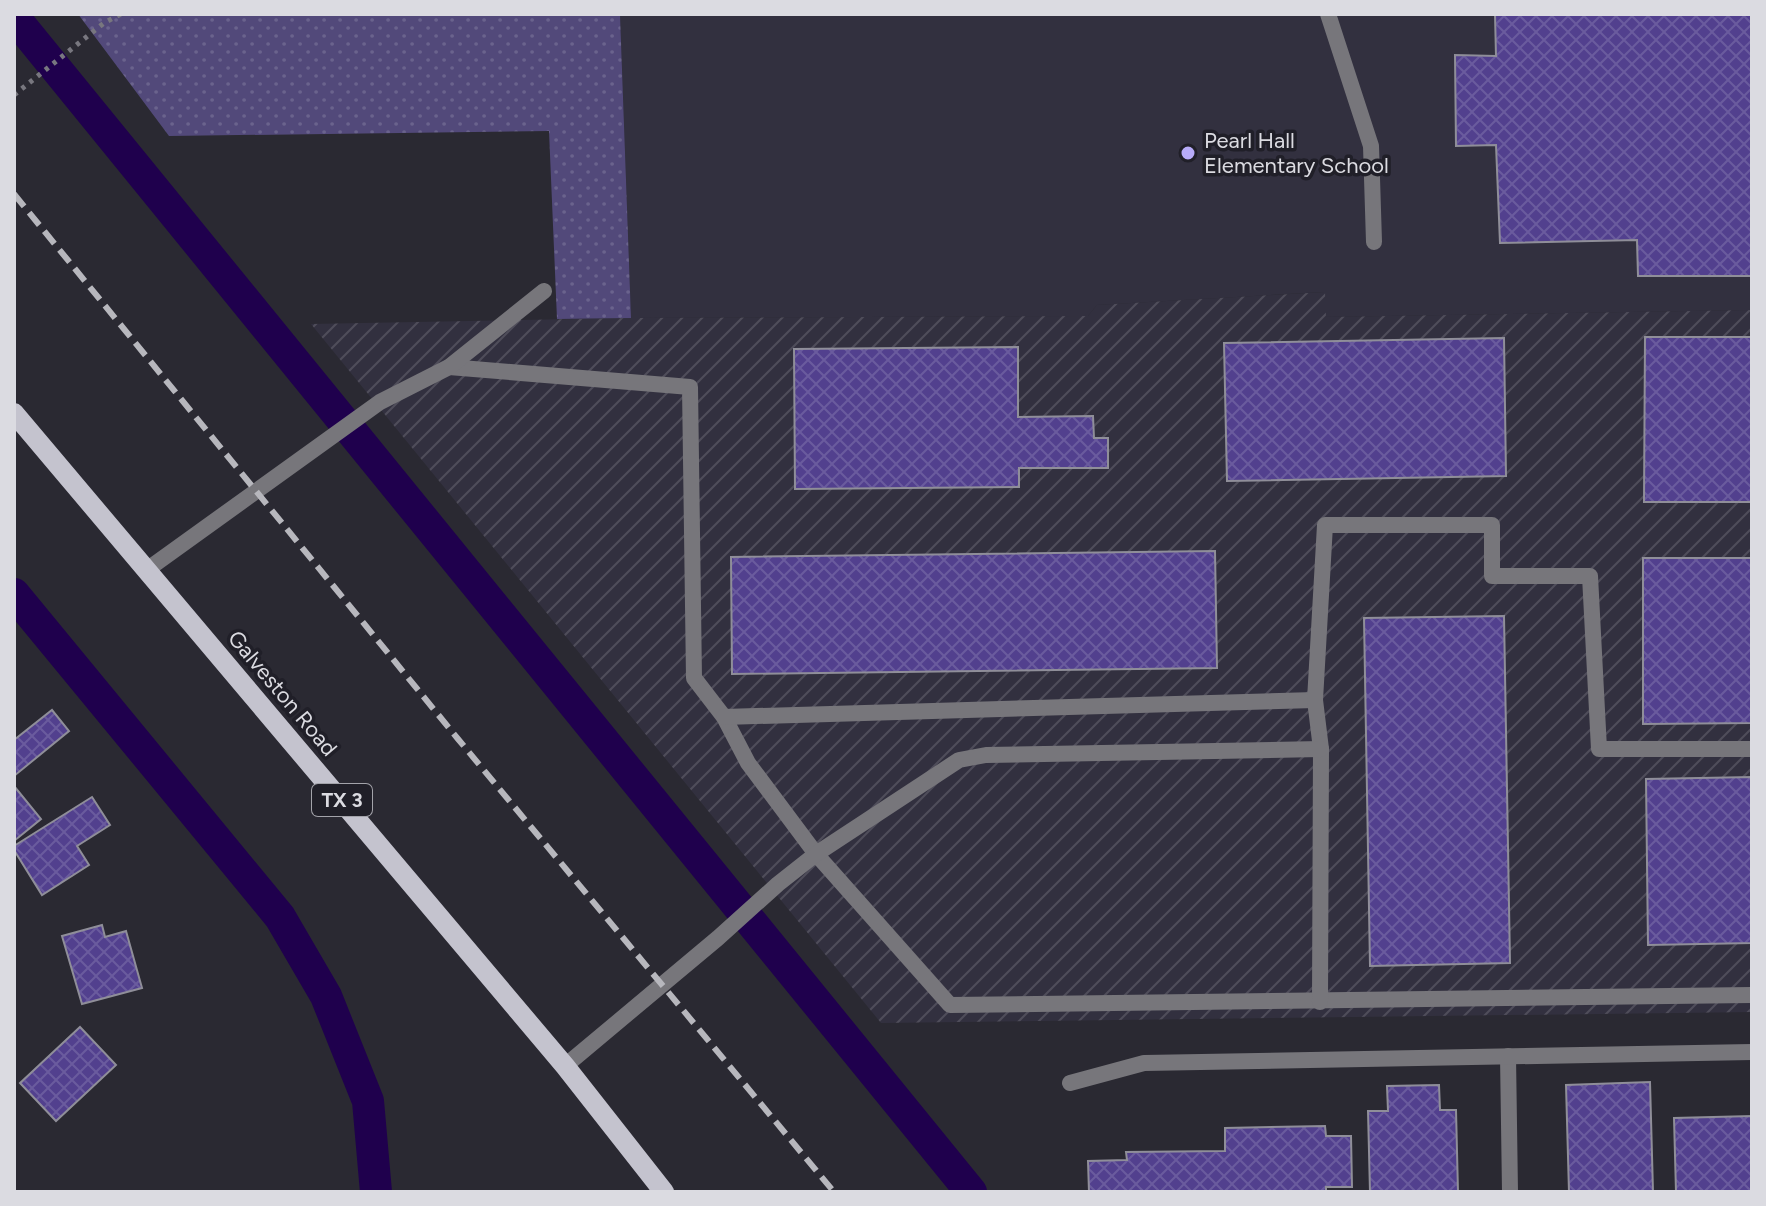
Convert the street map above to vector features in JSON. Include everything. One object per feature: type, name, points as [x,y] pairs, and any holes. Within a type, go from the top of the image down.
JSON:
[{"type":"main road","name":"Galveston Road","points":[[14,413],[565,1066],[664,1192]]},
{"type":"lane","points":[[1328,14],[1371,146],[1374,242]]},
{"type":"lane","points":[[148,569],[380,402],[449,367],[544,291]]},
{"type":"lane","points":[[449,367],[690,387],[694,678],[724,717],[748,763],[816,854],[950,1005],[1752,995]]},
{"type":"lane","points":[[1320,1002],[1321,749],[1315,700],[1325,525],[1492,525],[1492,576],[1590,576],[1599,749],[1752,749]]},
{"type":"lane","points":[[724,717],[1315,700]]},
{"type":"lane","points":[[565,1066],[816,854],[959,760],[986,755],[1321,749]]},
{"type":"lane","points":[[1070,1083],[1144,1063],[1752,1052]]},
{"type":"lane","points":[[1508,1056],[1510,1192]]},
{"type":"path","points":[[14,95],[80,41],[121,14]]},
{"type":"shaded area","points":[[78,14],[620,14],[631,318],[557,319],[549,131],[169,136]]},
{"type":"shaded area","name":"Pearl Hall Elementary School","points":[[620,14],[1752,14],[1752,310],[1325,317],[1324,292],[1097,305],[1088,316],[631,318]]},
{"type":"shaded area","points":[[1325,292],[1326,317],[1752,310],[1752,1012],[881,1023],[311,324],[631,318],[1088,316],[1097,305]]},
{"type":"building","points":[[1495,14],[1752,14],[1752,276],[1638,276],[1637,240],[1500,243],[1496,145],[1456,146],[1455,55],[1496,56]]},
{"type":"building","points":[[1645,337],[1752,337],[1752,502],[1644,502]]},
{"type":"building","points":[[1504,338],[1506,476],[1227,481],[1224,343]]},
{"type":"building","points":[[1018,347],[1018,417],[1093,416],[1094,438],[1108,438],[1108,468],[1019,468],[1019,487],[795,489],[794,349]]},
{"type":"building","points":[[1215,551],[1217,668],[732,674],[731,557]]},
{"type":"building","points":[[1643,558],[1752,558],[1752,723],[1643,724]]},
{"type":"building","points":[[1504,616],[1510,963],[1370,966],[1364,618]]},
{"type":"building","points":[[52,710],[69,731],[14,776],[14,740]]},
{"type":"building","points":[[1752,777],[1752,943],[1648,945],[1646,779]]},
{"type":"building","points":[[14,786],[41,819],[14,841]]},
{"type":"building","points":[[92,797],[110,825],[77,846],[89,865],[42,895],[14,846]]},
{"type":"building","points":[[102,925],[105,937],[126,931],[142,988],[82,1004],[62,936]]},
{"type":"building","points":[[80,1027],[116,1065],[56,1121],[20,1083]]},
{"type":"building","points":[[1650,1082],[1653,1192],[1569,1192],[1566,1085]]},
{"type":"building","points":[[1439,1085],[1440,1110],[1456,1110],[1458,1192],[1370,1192],[1368,1111],[1388,1111],[1387,1086]]},
{"type":"building","points":[[1752,1116],[1752,1192],[1676,1192],[1674,1118]]},
{"type":"building","points":[[1325,1126],[1326,1136],[1351,1136],[1352,1187],[1326,1187],[1326,1192],[1089,1192],[1088,1161],[1127,1160],[1126,1152],[1225,1151],[1225,1128]]},
{"type":"waterway","points":[[14,17],[971,1192]]},
{"type":"waterway","points":[[14,594],[280,917],[326,996],[368,1101],[376,1192]]},
{"type":"railway","points":[[14,194],[458,739],[834,1192]]},
{"type":"place","name":"Pearl Hall Elementary School","points":[[1188,153]]}]
